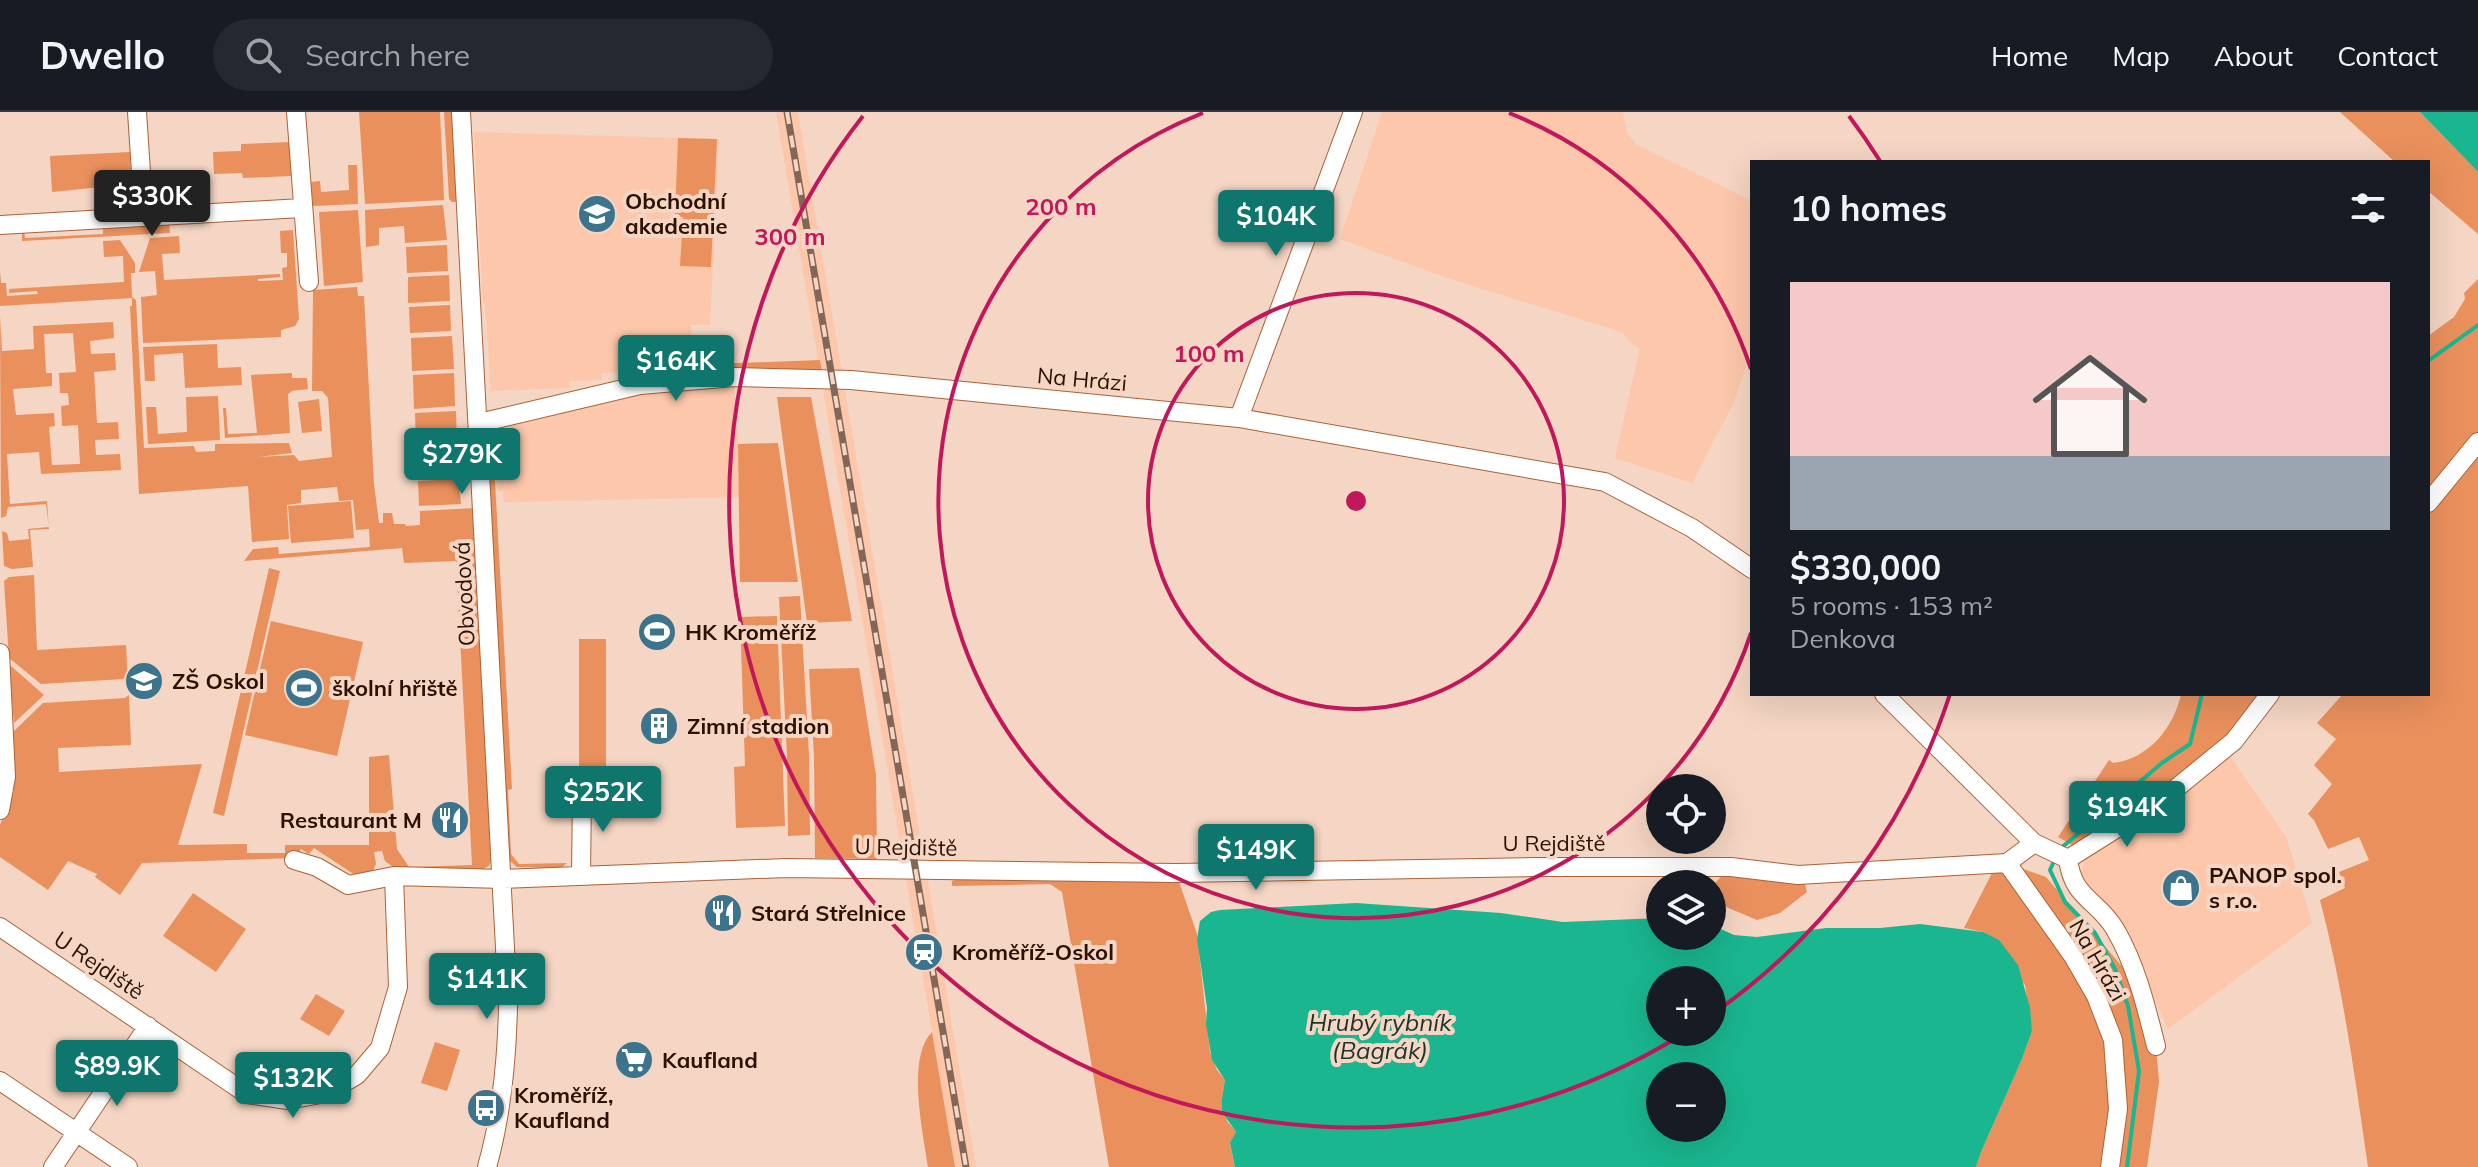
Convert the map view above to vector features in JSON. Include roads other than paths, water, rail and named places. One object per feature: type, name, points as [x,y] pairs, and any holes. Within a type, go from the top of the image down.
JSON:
[{"type":"street","points":[[137,112],[144,217]]},
{"type":"street","points":[[296,112],[309,282]]},
{"type":"street","name":"Obvodová","points":[[461,112],[503,879],[507,1056],[499,1121],[487,1167]]},
{"type":"street","points":[[1239,418],[1353,112]]},
{"type":"street","points":[[0,225],[302,208]]},
{"type":"street","name":"Na Hrázi","points":[[479,423],[640,385],[734,377],[851,380],[1239,418],[1605,482],[1692,528],[1750,568]]},
{"type":"street","points":[[2430,501],[2478,442]]},
{"type":"street","points":[[0,653],[6,777],[0,810]]},
{"type":"street","points":[[1886,696],[2040,846],[2066,858],[2163,799],[2234,741],[2268,696]]},
{"type":"street","points":[[581,876],[582,792]]},
{"type":"street","points":[[2007,863],[2040,846]]},
{"type":"street","name":"Na Hrázi","points":[[2066,858],[2074,885],[2115,928],[2142,990],[2156,1046]]},
{"type":"street","points":[[294,860],[317,867],[348,885],[394,876]]},
{"type":"street","name":"Na Hrázi","points":[[2007,863],[2073,956],[2096,996],[2113,1040],[2118,1109],[2110,1167]]},
{"type":"street","name":"U Rejdiště","points":[[0,927],[247,1094],[288,1100],[326,1093],[357,1075],[380,1048],[398,987],[394,876],[503,879],[786,868],[1176,873],[1536,867],[1731,867],[1798,875],[2007,863]]},
{"type":"street","points":[[53,1167],[148,1026]]},
{"type":"street","points":[[0,1081],[128,1167]]},
{"type":"water","points":[[2420,112],[2478,112],[2478,172]]},
{"type":"water","name":"Hrubý rybník (Bagrák)","points":[[1356,903],[1501,913],[1563,922],[1646,919],[1646,950],[1726,950],[1726,931],[1757,937],[1826,928],[1920,924],[1983,932],[1999,940],[2018,965],[2030,1008],[2032,1031],[1976,1167],[1235,1167],[1230,1143],[1236,1132],[1222,1112],[1225,1080],[1212,1060],[1197,939],[1200,921],[1211,912]]},
{"type":"waterway","points":[[2430,360],[2478,325]]},
{"type":"waterway","points":[[2061,848],[2162,763],[2190,744],[2202,696]]},
{"type":"waterway","points":[[2055,859],[2050,870],[2065,902],[2095,933],[2115,969],[2128,1006],[2139,1071],[2127,1167]]},
{"type":"railway","points":[[787,112],[966,1167]]},
{"type":"place","name":"Obchodní akademie","points":[[597,214]]},
{"type":"place","name":"HK Kroměříž","points":[[657,632]]},
{"type":"place","name":"ZŠ Oskol","points":[[144,681]]},
{"type":"place","name":"školní hřiště","points":[[304,688]]},
{"type":"place","name":"Zimní stadion","points":[[659,726]]},
{"type":"place","name":"Restaurant M","points":[[450,820]]},
{"type":"place","name":"PANOP spol. s r.o.","points":[[2181,888]]},
{"type":"place","name":"Stará Střelnice","points":[[723,913]]},
{"type":"place","name":"Kroměříž-Oskol","points":[[924,952]]},
{"type":"place","name":"Kaufland","points":[[634,1060]]},
{"type":"place","name":"Kroměříž, Kaufland","points":[[486,1108]]}]
